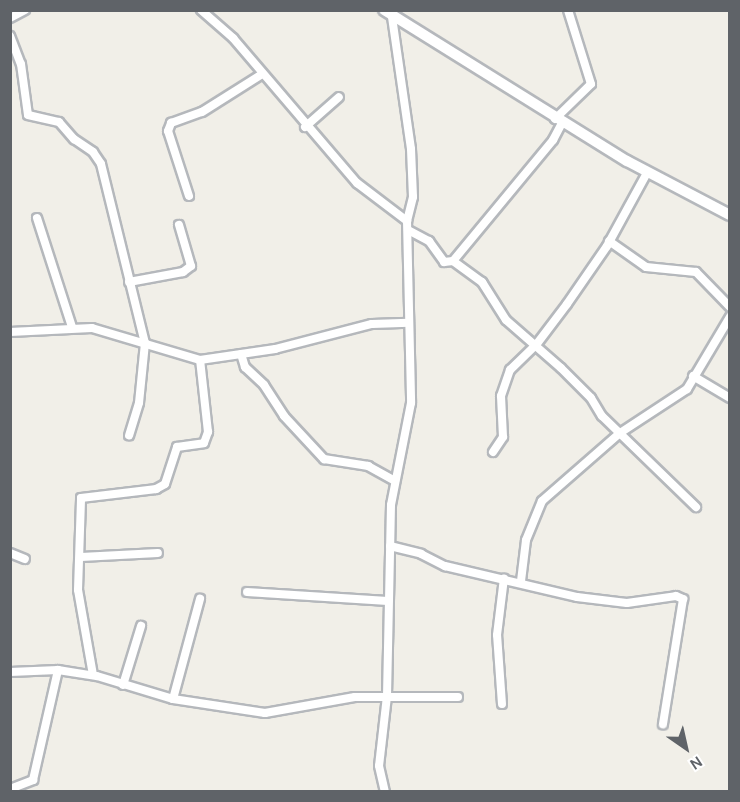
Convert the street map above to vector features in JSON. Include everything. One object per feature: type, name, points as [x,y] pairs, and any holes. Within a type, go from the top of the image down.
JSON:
[{"type":"main road","points":[[388,14],[558,121],[647,173],[729,215]]},
{"type":"street","points":[[10,18],[25,10]]},
{"type":"street","points":[[201,10],[233,38],[304,127],[357,183],[407,226],[429,240],[444,262],[453,261],[482,282],[506,320],[536,345],[591,398],[620,433],[696,507]]},
{"type":"street","points":[[453,261],[553,140],[558,121],[591,84],[568,10]]},
{"type":"street","points":[[385,792],[379,766],[387,696],[390,546],[395,481],[411,404],[407,226],[413,197],[411,150],[388,14]]},
{"type":"street","points":[[10,36],[21,64],[28,115],[59,122],[97,156],[145,343],[139,403],[129,435]]},
{"type":"street","points":[[189,196],[168,131],[171,123],[202,112],[262,74]]},
{"type":"street","points":[[304,127],[339,98]]},
{"type":"street","points":[[493,452],[503,437],[504,382],[510,370],[536,345],[609,241],[647,173]]},
{"type":"street","points":[[37,218],[72,327]]},
{"type":"street","points":[[129,282],[183,272],[191,266],[179,225]]},
{"type":"street","points":[[609,241],[646,267],[696,272],[729,307]]},
{"type":"street","points":[[521,582],[526,540],[542,501],[620,433],[677,397],[693,376],[729,317]]},
{"type":"street","points":[[10,332],[72,327],[92,328],[200,360],[241,354],[372,324],[409,323]]},
{"type":"street","points":[[241,354],[245,367],[264,385],[284,416],[324,459],[368,466],[395,481]]},
{"type":"street","points":[[93,675],[80,610],[81,498],[156,489],[165,484],[177,447],[204,443],[208,432],[200,360]]},
{"type":"street","points":[[693,376],[729,398]]},
{"type":"street","points":[[390,546],[421,554],[445,566],[607,602],[683,599],[663,724]]},
{"type":"street","points":[[10,553],[25,559]]},
{"type":"street","points":[[81,557],[158,553]]},
{"type":"street","points":[[502,704],[497,656],[504,578]]},
{"type":"street","points":[[247,592],[388,601]]},
{"type":"street","points":[[173,699],[200,599]]},
{"type":"street","points":[[123,685],[141,626]]},
{"type":"street","points":[[10,789],[33,780],[58,670]]},
{"type":"street","points":[[10,672],[58,670],[93,675],[173,699],[265,713],[355,698],[458,697]]}]
